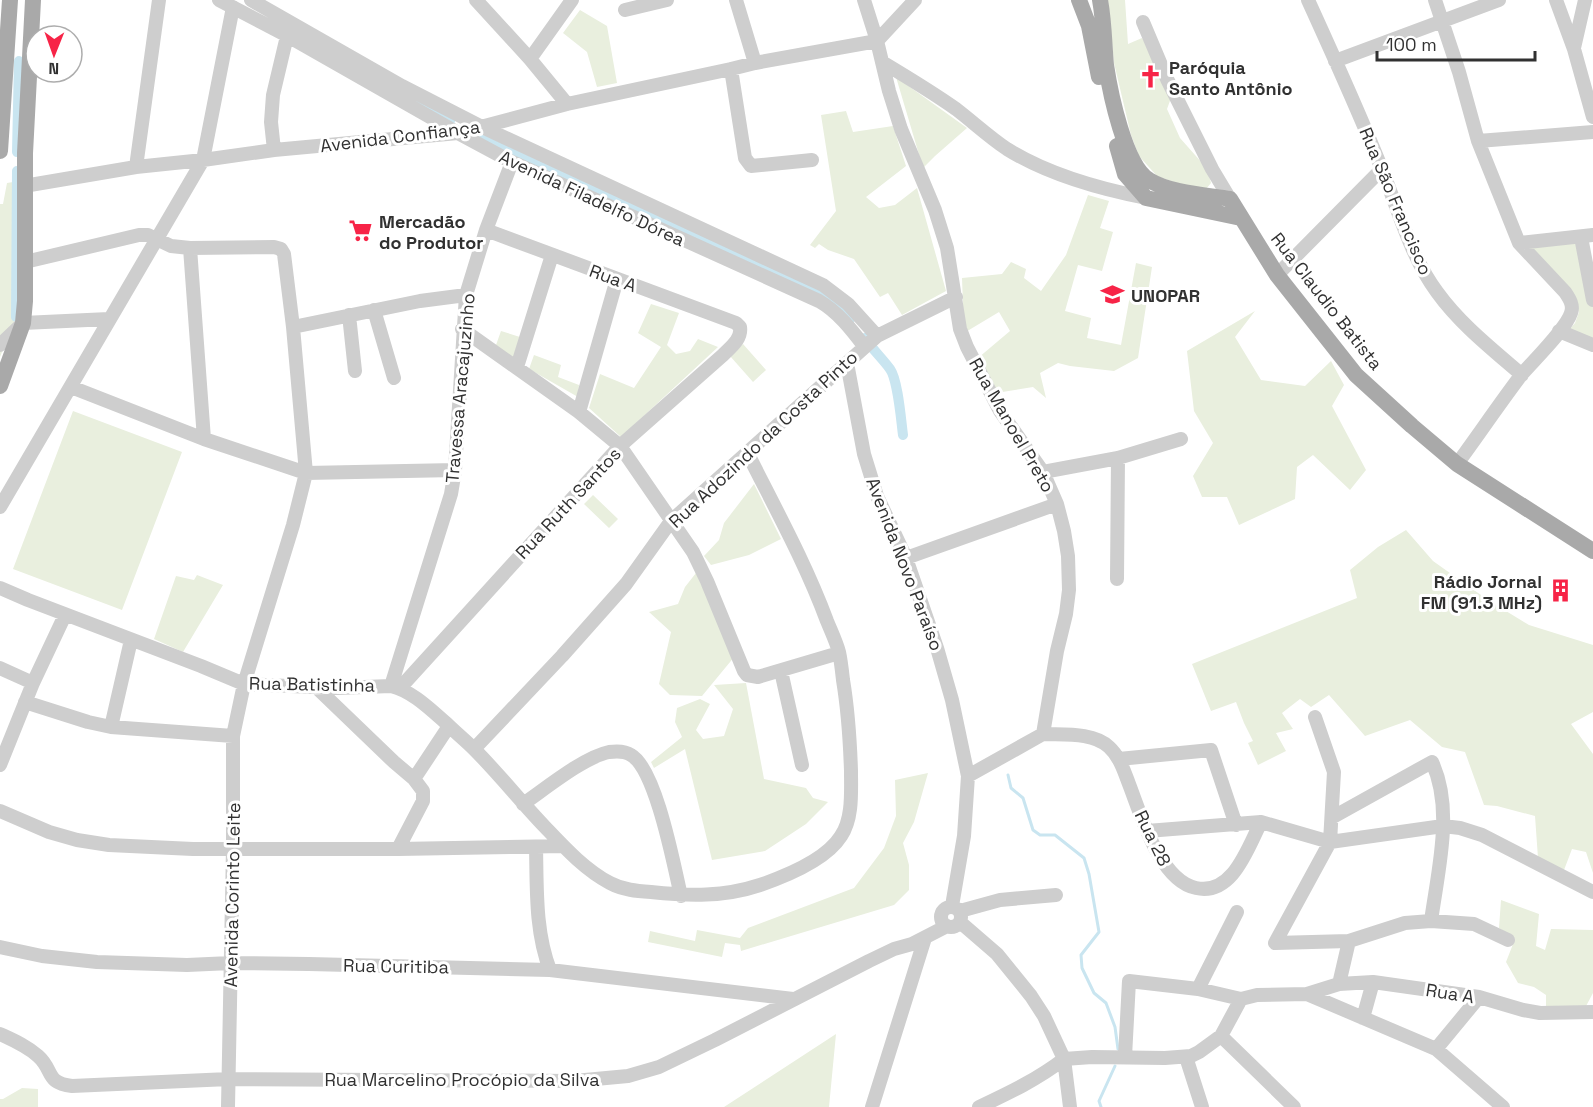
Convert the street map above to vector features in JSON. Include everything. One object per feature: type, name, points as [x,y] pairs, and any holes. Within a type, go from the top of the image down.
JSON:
[{"type":"main road","points":[[10,0],[24,41]]},
{"type":"main road","points":[[1,143],[10,0]]},
{"type":"main road","points":[[31,24],[33,0]]},
{"type":"main road","points":[[1079,0],[1089,26],[1100,84],[1128,178],[1146,198],[1241,218]]},
{"type":"main road","points":[[1100,0],[1107,68],[1116,110],[1126,147],[1137,169],[1149,180],[1173,189],[1230,200]]},
{"type":"main road","points":[[0,386],[23,323],[24,186],[28,84]]},
{"type":"main road","name":"Rua Claudio Batista","points":[[1230,200],[1277,275],[1356,375],[1457,464],[1593,551]]},
{"type":"street","points":[[136,167],[159,0]]},
{"type":"street","name":"Avenida Filadelfo Dórea","points":[[219,0],[512,162],[819,301],[870,341]]},
{"type":"street","name":"Avenida Filadelfo Dórea","points":[[251,0],[402,86],[481,127],[823,285],[848,304],[870,341]]},
{"type":"street","points":[[476,0],[567,104]]},
{"type":"street","points":[[530,59],[572,0]]},
{"type":"street","points":[[625,10],[667,0]]},
{"type":"street","points":[[736,0],[755,63]]},
{"type":"street","name":"Rua Manoel Preto","points":[[864,0],[901,129],[935,210],[947,248],[960,329],[1000,411],[1043,472],[1057,504],[1068,556],[1069,590],[1043,734]]},
{"type":"street","points":[[877,41],[915,0]]},
{"type":"street","name":"Rua São Francisco","points":[[1308,0],[1382,169],[1413,249],[1436,291],[1469,329],[1522,375]]},
{"type":"street","points":[[1435,0],[1459,72],[1478,141],[1519,243],[1569,298],[1572,311],[1457,464]]},
{"type":"street","points":[[1335,61],[1499,0]]},
{"type":"street","points":[[1556,0],[1574,49],[1593,117]]},
{"type":"street","points":[[1574,49],[1585,0]]},
{"type":"street","points":[[0,507],[203,160],[233,7]]},
{"type":"street","points":[[1143,22],[1167,79],[1230,200]]},
{"type":"street","points":[[274,150],[271,122],[273,95],[287,36]]},
{"type":"street","name":"Avenida Confiança","points":[[24,186],[136,167],[274,150],[460,132],[567,104],[755,63],[877,41]]},
{"type":"street","points":[[882,62],[933,93],[1008,149],[1025,158],[1071,178],[1146,198]]},
{"type":"street","points":[[731,69],[747,162],[751,166],[812,160]]},
{"type":"street","points":[[1478,141],[1593,132]]},
{"type":"street","name":"Travessa Aracajuzinho","points":[[395,687],[447,509],[455,470],[462,329],[466,295],[486,230],[512,162]]},
{"type":"street","points":[[1277,275],[1382,169]]},
{"type":"street","name":"Rua A","points":[[486,230],[736,323],[740,327]]},
{"type":"street","points":[[25,262],[148,235],[171,246],[190,248],[204,439]]},
{"type":"street","points":[[1519,243],[1587,236],[1593,300]]},
{"type":"street","name":"Avenida Corinto Leite","points":[[190,248],[278,247],[282,251],[293,327],[306,473],[293,525],[244,684],[233,736],[228,1107]]},
{"type":"street","points":[[517,367],[552,255]]},
{"type":"street","points":[[579,412],[617,279]]},
{"type":"street","points":[[293,327],[420,301],[466,295]]},
{"type":"street","name":"Rua Adozindo da Costa Pinto","points":[[474,749],[620,592],[671,522],[870,341],[956,297]]},
{"type":"street","points":[[374,310],[394,378]]},
{"type":"street","points":[[349,315],[355,371]]},
{"type":"street","points":[[0,345],[23,323],[110,320]]},
{"type":"street","name":"Rua Ruth Santos","points":[[395,687],[620,446],[723,355],[740,337],[740,327]]},
{"type":"street","points":[[462,329],[579,412],[620,446],[693,552],[744,671],[749,676],[755,677],[781,671],[839,653]]},
{"type":"street","points":[[1559,331],[1593,345]]},
{"type":"street","name":"Avenida Novo Paraíso","points":[[847,363],[864,454],[875,488],[906,558],[937,648],[952,700],[968,776],[955,916]]},
{"type":"street","points":[[71,387],[204,439],[306,473],[455,470]]},
{"type":"street","points":[[1043,472],[1118,458],[1181,439]]},
{"type":"street","name":"Rua Batistinha","points":[[0,588],[244,684],[317,688],[395,687],[432,710],[474,749],[563,846],[602,879],[616,887],[634,891],[681,896],[714,895],[768,882],[812,862],[840,838],[846,827],[850,808],[850,757],[846,698],[839,653],[807,572],[747,452]]},
{"type":"street","points":[[1117,579],[1118,458]]},
{"type":"street","points":[[906,558],[1057,504]]},
{"type":"street","points":[[0,765],[33,683],[65,615]]},
{"type":"street","points":[[111,727],[131,640]]},
{"type":"street","points":[[0,668],[33,683]]},
{"type":"street","points":[[781,671],[802,765]]},
{"type":"street","points":[[317,688],[414,779],[423,792],[424,799],[398,849]]},
{"type":"street","points":[[25,702],[111,727],[233,736]]},
{"type":"street","points":[[1315,717],[1334,772],[1330,842],[1275,943],[1349,941],[1405,923],[1431,921],[1474,924],[1508,940]]},
{"type":"street","points":[[414,779],[449,726]]},
{"type":"street","points":[[968,776],[1043,734]]},
{"type":"street","name":"Rua 28","points":[[1043,734],[1089,737],[1108,746],[1119,759],[1147,831],[1166,868],[1184,884],[1200,889],[1218,887],[1227,880],[1241,861],[1261,822]]},
{"type":"street","points":[[1119,759],[1212,750],[1236,825]]},
{"type":"street","points":[[523,804],[559,778],[594,757],[608,752],[622,752],[633,756],[643,767],[656,796],[681,896]]},
{"type":"street","points":[[1333,818],[1432,762],[1442,792],[1443,826],[1431,921]]},
{"type":"street","points":[[0,811],[49,832],[77,840],[150,848],[398,849],[563,846]]},
{"type":"street","points":[[1147,831],[1261,822],[1330,842],[1443,826],[1490,838],[1593,892]]},
{"type":"street","points":[[536,847],[539,924],[543,952],[549,970]]},
{"type":"street","points":[[1056,895],[1000,900],[955,916],[997,954],[1044,1016],[1064,1059],[1070,1107]]},
{"type":"street","points":[[1198,989],[1237,912]]},
{"type":"street","name":"Rua Marcelino Procópio da Silva","points":[[0,1034],[31,1050],[42,1060],[53,1080],[72,1086],[229,1079],[550,1082],[607,1079],[659,1067],[894,949],[925,938],[955,916]]},
{"type":"street","points":[[872,1107],[925,938]]},
{"type":"street","points":[[1339,984],[1349,941]]},
{"type":"street","name":"Rua Curitiba","points":[[0,947],[42,956],[97,962],[187,965],[309,963],[549,970],[792,999]]},
{"type":"street","points":[[1125,1057],[1129,981],[1198,989],[1241,999],[1257,995],[1307,994],[1436,1049],[1503,1107]]},
{"type":"street","points":[[1363,1018],[1373,982]]},
{"type":"street","name":"Rua A","points":[[1307,994],[1339,984],[1373,982],[1479,997],[1540,1013],[1593,1012]]},
{"type":"street","points":[[1436,1049],[1479,997]]},
{"type":"street","points":[[980,1107],[1027,1084],[1064,1059],[1092,1056],[1186,1057],[1199,1052],[1221,1036],[1241,999]]},
{"type":"street","points":[[1221,1036],[1294,1107]]},
{"type":"street","points":[[1186,1057],[1202,1107]]},
{"type":"green space","points":[[1108,0],[1125,0],[1128,44],[1142,38],[1153,55],[1171,98],[1167,109],[1180,138],[1208,172],[1211,183],[1206,189],[1196,190],[1157,176],[1139,156],[1131,135],[1114,63]]},
{"type":"green space","points":[[580,10],[607,26],[617,83],[597,87],[587,52],[563,33]]},
{"type":"green space","points":[[896,77],[967,128],[923,168]]},
{"type":"green space","points":[[846,111],[853,132],[893,126],[906,166],[866,197],[879,208],[895,205],[917,188],[946,291],[902,315],[888,293],[880,297],[854,259],[828,250],[819,244],[815,248],[810,245],[836,211],[821,115]]},
{"type":"green space","points":[[13,182],[16,317],[0,357],[0,204],[3,204],[7,183]]},
{"type":"green space","points":[[1088,195],[1109,201],[1100,228],[1113,232],[1102,271],[1078,265],[1065,311],[1091,318],[1087,338],[1121,345],[1136,263],[1152,267],[1138,358],[1114,371],[1058,363],[1040,373],[1046,398],[1033,387],[996,393],[978,358],[1010,331],[999,312],[964,333],[962,278],[1002,274],[1011,262],[1026,269],[1024,278],[1041,291],[1066,255]]},
{"type":"green space","points":[[1582,242],[1593,299],[1593,341],[1569,330],[1575,323],[1579,312],[1563,283],[1525,244]]},
{"type":"green space","points":[[651,304],[679,313],[667,345],[676,354],[690,351],[698,339],[718,347],[621,437],[589,408],[600,374],[634,388],[661,347],[638,333]]},
{"type":"green space","points":[[1255,311],[1235,337],[1261,380],[1305,386],[1331,361],[1344,385],[1332,406],[1366,470],[1350,490],[1313,455],[1297,467],[1295,499],[1239,525],[1227,497],[1202,497],[1193,476],[1213,443],[1194,411],[1187,351]]},
{"type":"green space","points":[[501,331],[520,337],[514,359],[496,345]]},
{"type":"green space","points":[[743,344],[766,370],[753,382],[730,356]]},
{"type":"green space","points":[[534,355],[561,365],[558,377],[579,385],[578,397],[529,369]]},
{"type":"green space","points":[[73,411],[182,452],[122,610],[13,569]]},
{"type":"green space","points":[[754,484],[781,539],[749,555],[711,565],[704,556],[719,540],[724,523]]},
{"type":"green space","points":[[593,495],[618,519],[609,528],[584,504]]},
{"type":"green space","points":[[1406,530],[1433,561],[1488,600],[1529,625],[1593,645],[1593,712],[1571,724],[1593,754],[1593,873],[1586,852],[1572,849],[1564,870],[1538,858],[1535,816],[1484,805],[1465,752],[1442,747],[1410,720],[1365,736],[1329,695],[1311,707],[1300,699],[1282,713],[1293,729],[1276,733],[1286,751],[1258,765],[1248,743],[1253,741],[1236,702],[1211,711],[1192,664],[1357,598],[1350,570],[1378,547]]},
{"type":"green space","points":[[696,573],[735,656],[702,696],[670,695],[659,684],[671,632],[649,612],[678,604],[685,587]]},
{"type":"green space","points":[[197,575],[223,585],[183,652],[154,639],[176,576],[194,580]]},
{"type":"green space","points":[[746,683],[764,779],[806,788],[813,798],[828,802],[806,824],[765,851],[712,860],[685,749],[654,768],[651,762],[682,737],[675,722],[677,708],[700,699],[710,704],[696,730],[703,739],[724,736],[733,709],[714,685]]},
{"type":"green space","points":[[928,773],[914,822],[903,843],[909,865],[909,890],[894,905],[741,951],[740,945],[725,943],[722,957],[648,942],[650,931],[695,941],[697,930],[740,938],[748,928],[854,888],[884,848],[896,816],[895,780]]},
{"type":"green space","points":[[1501,900],[1539,914],[1536,946],[1545,950],[1551,929],[1593,930],[1593,993],[1585,1008],[1546,1009],[1546,995],[1534,987],[1518,983],[1506,962],[1515,939],[1499,928]]},
{"type":"green space","points":[[836,1034],[829,1107],[724,1107]]},
{"type":"green space","points":[[22,1088],[38,1089],[38,1107],[0,1107],[0,1099]]},
{"type":"waterway","points":[[17,152],[19,61]]},
{"type":"waterway","points":[[403,93],[450,121]]},
{"type":"waterway","points":[[483,140],[828,295],[850,319]]},
{"type":"waterway","points":[[16,317],[17,171]]},
{"type":"waterway","points":[[865,338],[893,374],[903,435]]},
{"type":"waterway","points":[[1008,775],[1011,788],[1023,798],[1033,830],[1040,835],[1055,835],[1084,858],[1099,932],[1081,955],[1082,968],[1094,993],[1106,1003],[1115,1027],[1118,1049]]},
{"type":"waterway","points":[[1101,1107],[1099,1101],[1115,1066]]},
{"type":"place","name":"Paróquia Santo Antônio","points":[[1151,77]]},
{"type":"place","name":"Mercadão do Produtor","points":[[361,231]]},
{"type":"place","name":"UNOPAR","points":[[1113,295]]},
{"type":"place","name":"Rádio Jornal FM (91.3 MHz)","points":[[1560,591]]}]
